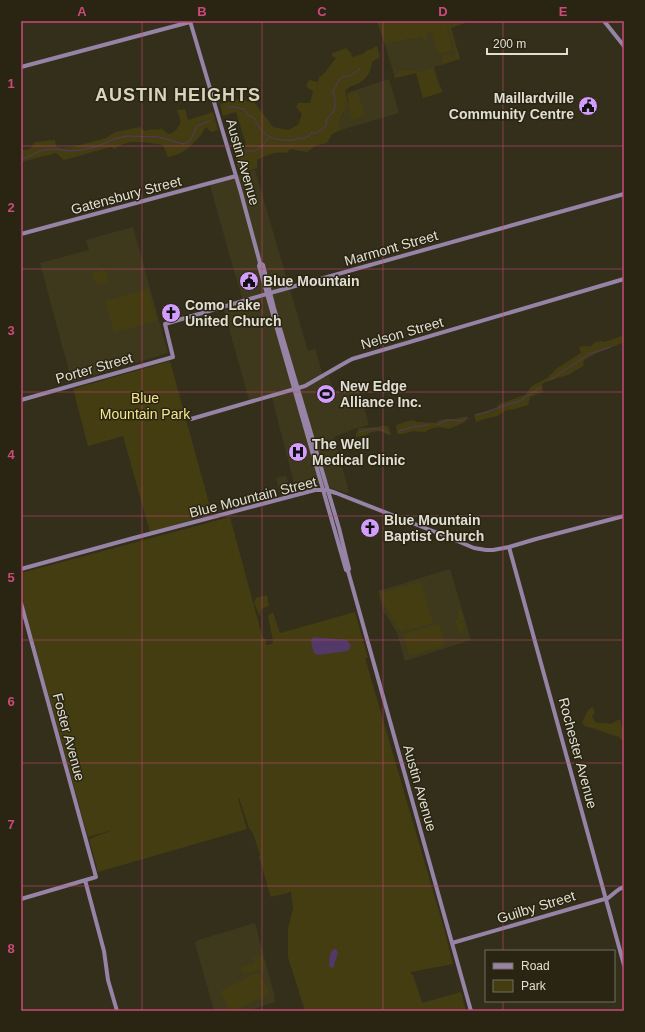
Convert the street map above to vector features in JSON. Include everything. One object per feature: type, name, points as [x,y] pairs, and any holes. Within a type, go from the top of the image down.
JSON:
[{"type":"street","points":[[21,67],[190,21]]},
{"type":"street","name":"Austin Avenue","points":[[190,21],[236,176],[260,263],[259,266],[325,490],[343,545],[349,569],[348,571],[471,1011]]},
{"type":"street","points":[[604,21],[624,46]]},
{"type":"street","name":"Gatensbury Street","points":[[21,234],[236,176]]},
{"type":"street","name":"Marmont Street","points":[[174,357],[165,324],[268,293],[624,194]]},
{"type":"street","name":"Nelson Street","points":[[191,420],[309,385],[352,359],[624,279]]},
{"type":"street","name":"Porter Street","points":[[21,400],[174,357]]},
{"type":"street","name":"Blue Mountain Street","points":[[21,569],[306,492],[325,490],[348,497],[474,548],[489,550],[509,547],[624,516]]},
{"type":"street","name":"Rochester Avenue","points":[[509,547],[624,965]]},
{"type":"street","name":"Foster Avenue","points":[[21,603],[96,877],[85,880]]},
{"type":"street","points":[[21,899],[85,880],[104,951],[108,980],[117,1011]]},
{"type":"street","name":"Guilby Street","points":[[452,943],[606,898],[619,888],[624,887]]},
{"type":"shaded area","points":[[450,27],[460,59],[434,67],[442,92],[416,72],[395,78],[385,45]]},
{"type":"shaded area","points":[[389,79],[399,113],[341,130],[339,123],[348,101],[346,93]]},
{"type":"shaded area","points":[[255,170],[308,351],[315,349],[322,372],[325,378],[329,376],[334,393],[358,387],[369,425],[334,437],[349,492],[346,493],[320,484],[296,491],[271,394],[249,400],[224,310],[244,304],[210,185]]},
{"type":"shaded area","points":[[133,227],[168,353],[72,382],[40,263],[89,250],[86,240]]},
{"type":"shaded area","points":[[285,476],[287,478],[290,491],[289,493],[281,496],[276,478]]},
{"type":"shaded area","points":[[450,569],[471,640],[405,661],[397,633],[384,613],[378,591]]},
{"type":"shaded area","points":[[313,637],[347,640],[351,646],[348,651],[318,655],[314,653],[311,642]]},
{"type":"shaded area","points":[[255,923],[275,1002],[248,1011],[214,1011],[195,943],[198,940]]},
{"type":"shaded area","points":[[334,949],[336,949],[338,953],[334,967],[332,968],[329,966],[331,953]]},
{"type":"green space","points":[[377,21],[470,21],[451,28],[460,59],[440,65],[443,61],[442,56],[450,55],[450,57],[456,55],[448,27],[453,50],[438,54],[432,32],[428,33],[425,42],[422,36],[385,45]]},
{"type":"green space","points":[[377,46],[380,57],[372,62],[370,72],[362,81],[351,86],[345,91],[348,104],[339,123],[341,130],[332,134],[327,143],[315,146],[307,152],[290,149],[287,153],[275,153],[268,155],[257,160],[257,168],[240,174],[233,149],[246,144],[236,112],[223,116],[220,104],[242,98],[248,102],[252,99],[273,127],[288,130],[298,125],[302,114],[296,107],[298,103],[310,103],[313,92],[306,86],[309,80],[318,82],[319,77],[325,73],[336,58],[332,56],[332,53],[344,49],[345,47],[351,53],[352,57],[363,54],[369,49],[370,50]]},
{"type":"green space","points":[[433,68],[438,85],[443,92],[423,98],[416,73],[395,78],[394,76],[400,70],[419,72]]},
{"type":"green space","points":[[356,92],[365,113],[354,120],[351,119],[348,95]]},
{"type":"green space","points":[[185,109],[188,120],[213,112],[218,130],[211,132],[206,127],[194,143],[182,152],[173,156],[168,157],[163,145],[132,142],[126,143],[115,149],[111,147],[64,160],[56,153],[21,162],[21,150],[30,149],[35,142],[55,140],[56,147],[73,147],[106,138],[115,132],[140,127],[145,131],[162,129],[168,134],[173,133],[181,122],[177,110]]},
{"type":"green space","points":[[105,269],[108,281],[97,285],[92,273]]},
{"type":"green space","points":[[148,289],[157,319],[156,321],[115,332],[105,301]]},
{"type":"green space","points":[[624,335],[624,342],[591,356],[583,362],[584,366],[570,374],[542,384],[543,392],[530,397],[528,405],[507,410],[497,416],[476,422],[475,414],[496,409],[499,404],[525,395],[532,386],[547,378],[556,369],[581,353],[579,347],[590,346],[595,342],[605,342]]},
{"type":"green space","name":"Blue Mountain Park","points":[[170,361],[212,514],[150,532],[123,436],[88,446],[73,389]]},
{"type":"green space","points":[[467,416],[465,422],[449,429],[437,428],[430,429],[425,432],[413,431],[397,434],[396,425],[411,420],[435,423],[440,420],[455,419]]},
{"type":"green space","points":[[388,426],[391,435],[380,431],[356,437],[359,428]]},
{"type":"green space","points":[[230,517],[262,636],[266,641],[266,645],[272,644],[273,641],[268,616],[273,612],[280,633],[355,612],[368,658],[365,658],[453,964],[411,972],[411,975],[413,975],[422,1003],[461,992],[466,1011],[305,1011],[288,957],[288,928],[293,909],[291,892],[271,897],[253,833],[249,828],[239,798],[238,799],[247,829],[98,872],[89,839],[112,830],[88,837],[21,596],[21,573]]},
{"type":"green space","points":[[421,582],[433,623],[401,632],[389,614],[380,593]]},
{"type":"green space","points":[[267,595],[269,606],[261,609],[260,616],[254,603],[256,598]]},
{"type":"green space","points":[[461,609],[464,620],[460,622],[461,624],[464,623],[466,627],[462,628],[464,633],[460,634],[455,621],[459,619],[457,611]]},
{"type":"green space","points":[[439,624],[445,645],[409,656],[403,634]]},
{"type":"green space","points":[[592,707],[595,713],[592,716],[595,722],[611,724],[620,719],[624,730],[624,742],[619,737],[584,726],[582,722],[588,710]]},
{"type":"green space","points":[[261,955],[265,968],[243,974],[241,967],[255,963],[253,958]]},
{"type":"green space","points":[[258,972],[270,993],[234,1011],[230,1011],[220,992]]},
{"type":"waterway","points":[[228,107],[244,109],[248,115],[254,118],[264,133],[274,139],[303,139],[311,133],[317,133],[326,126],[327,119],[335,107],[333,92],[339,80],[344,76],[350,76],[360,69]]},
{"type":"waterway","points":[[21,160],[42,150],[81,150],[96,147],[114,139],[127,136],[159,137],[183,144],[189,142],[197,126],[210,121]]},
{"type":"waterway","points":[[243,154],[249,151],[253,152],[260,148],[269,138]]},
{"type":"waterway","points":[[550,380],[589,354],[611,347]]},
{"type":"waterway","points":[[477,415],[518,402],[541,387]]},
{"type":"waterway","points":[[108,408],[112,407]]},
{"type":"waterway","points":[[437,425],[448,420],[460,421],[468,418]]},
{"type":"waterway","points":[[399,431],[428,425]]},
{"type":"waterway","points":[[360,432],[375,429],[389,433]]},
{"type":"place","name":"Maillardville Community Centre","points":[[588,106]]},
{"type":"place","name":"Blue Mountain","points":[[249,281]]},
{"type":"place","name":"Como Lake United Church","points":[[171,313]]},
{"type":"place","name":"New Edge Alliance Inc.","points":[[326,394]]},
{"type":"place","name":"The Well Medical Clinic","points":[[298,452]]},
{"type":"place","name":"Blue Mountain Baptist Church","points":[[370,528]]},
{"type":"district","name":"AUSTIN HEIGHTS","points":[[178,95]]}]
